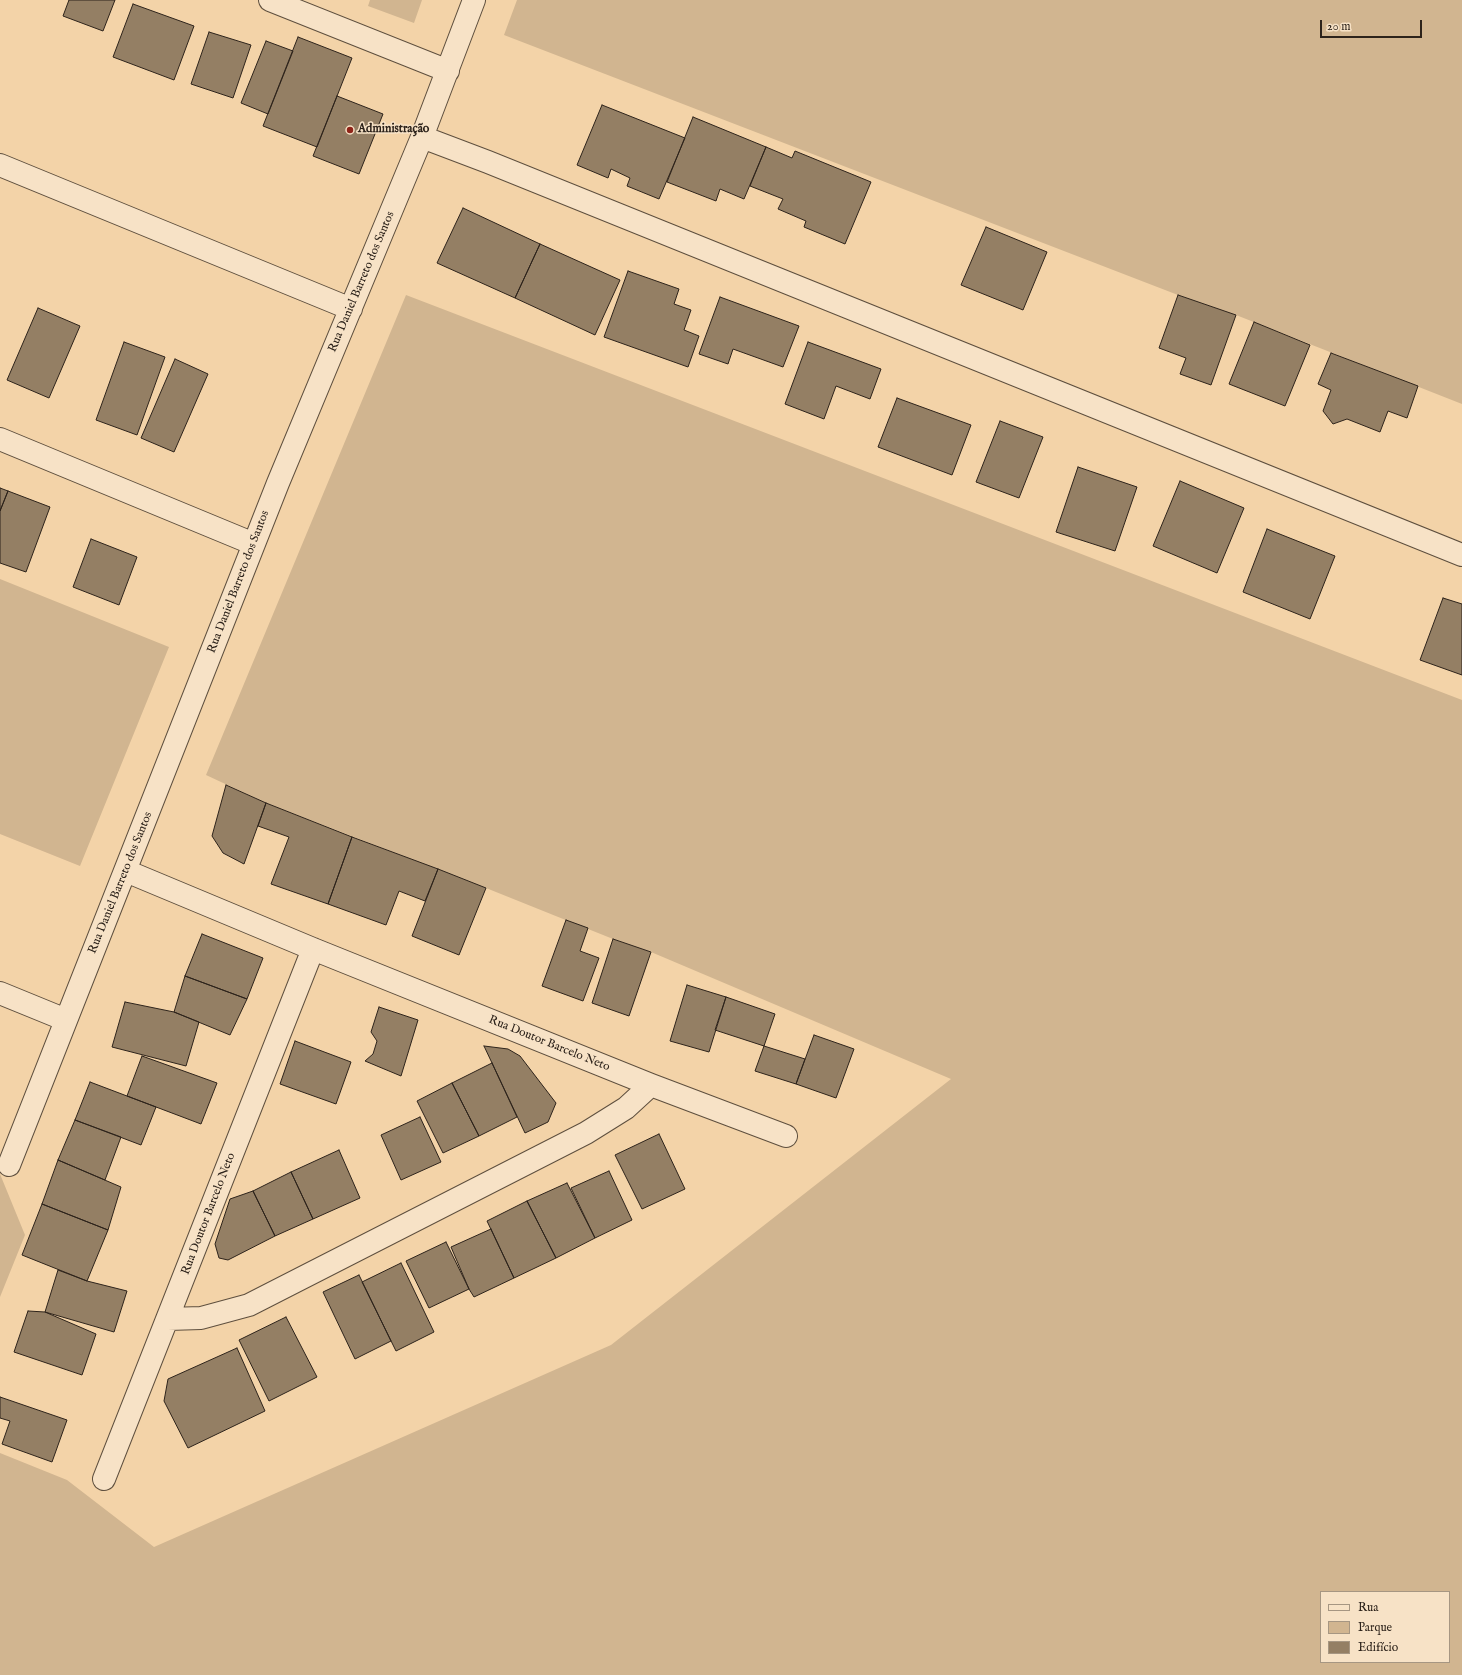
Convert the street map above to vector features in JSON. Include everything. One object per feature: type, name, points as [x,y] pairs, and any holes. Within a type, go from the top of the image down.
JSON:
[{"type":"street","points":[[270,0],[448,71]]},
{"type":"street","name":"Rua Daniel Barreto dos Santos","points":[[10,1165],[254,544],[422,137],[474,0]]},
{"type":"street","points":[[422,137],[488,162],[1462,555]]},
{"type":"street","points":[[0,165],[350,309]]},
{"type":"street","points":[[0,439],[254,544]]},
{"type":"street","name":"Rua Doutor Barcelo Neto","points":[[126,871],[313,949],[652,1085],[786,1136]]},
{"type":"street","name":"Rua Doutor Barcelo Neto","points":[[104,1479],[313,949]]},
{"type":"street","points":[[0,993],[66,1020]]},
{"type":"street","points":[[168,1319],[201,1318],[250,1305],[586,1133],[626,1108],[652,1085]]},
{"type":"green space","points":[[370,0],[422,0],[414,23],[368,6]]},
{"type":"green space","points":[[517,0],[1462,0],[1462,404],[1236,315],[1178,295],[504,35]]},
{"type":"green space","points":[[406,295],[1462,700],[1462,1675],[0,1675],[0,1453],[67,1480],[154,1547],[611,1345],[951,1079],[651,952],[613,939],[266,803],[206,775]]},
{"type":"green space","points":[[0,579],[169,647],[80,866],[0,834]]},
{"type":"green space","points":[[0,1174],[25,1235],[0,1297]]},
{"type":"building","points":[[69,0],[115,0],[103,31],[63,16]]},
{"type":"building","points":[[133,4],[194,26],[174,80],[113,57]]},
{"type":"building","points":[[209,32],[251,45],[233,98],[191,84]]},
{"type":"building","points":[[298,37],[352,58],[317,147],[263,126]]},
{"type":"building","points":[[266,41],[293,51],[268,114],[241,103]]},
{"type":"building","name":"Administração","points":[[337,96],[383,114],[359,174],[313,156]]},
{"type":"building","points":[[602,105],[685,138],[659,199],[627,186],[630,178],[611,169],[608,178],[577,165]]},
{"type":"building","points":[[693,117],[766,147],[744,199],[720,189],[716,201],[667,182]]},
{"type":"building","points":[[766,147],[792,158],[795,151],[871,182],[845,244],[804,227],[806,221],[778,209],[783,199],[750,186]]},
{"type":"building","points":[[463,208],[540,244],[515,298],[437,263]]},
{"type":"building","points":[[986,227],[1047,252],[1023,310],[961,285]]},
{"type":"building","points":[[540,244],[620,280],[595,335],[515,298]]},
{"type":"building","points":[[628,271],[679,289],[674,304],[691,310],[684,330],[699,336],[688,367],[604,337]]},
{"type":"building","points":[[1178,295],[1236,315],[1211,385],[1180,374],[1186,358],[1159,348]]},
{"type":"building","points":[[720,297],[799,326],[783,367],[733,349],[728,364],[699,354]]},
{"type":"building","points":[[38,308],[80,326],[49,398],[7,380]]},
{"type":"building","points":[[1254,322],[1310,345],[1285,406],[1229,384]]},
{"type":"building","points":[[124,342],[165,357],[137,435],[96,420]]},
{"type":"building","points":[[808,342],[881,369],[870,399],[836,386],[824,419],[785,404]]},
{"type":"building","points":[[1331,353],[1418,386],[1407,418],[1388,411],[1380,432],[1347,419],[1333,424],[1323,411],[1331,390],[1318,384]]},
{"type":"building","points":[[175,359],[208,374],[174,452],[141,438]]},
{"type":"building","points":[[897,398],[971,425],[952,475],[878,447]]},
{"type":"building","points":[[1000,421],[1043,437],[1019,498],[976,482]]},
{"type":"building","points":[[1078,467],[1137,487],[1115,551],[1056,532]]},
{"type":"building","points":[[1180,481],[1244,508],[1217,573],[1153,546]]},
{"type":"building","points":[[0,488],[8,491],[0,511]]},
{"type":"building","points":[[8,491],[50,507],[26,572],[0,563],[0,511]]},
{"type":"building","points":[[1267,529],[1335,556],[1310,619],[1243,592]]},
{"type":"building","points":[[91,539],[137,557],[119,605],[73,587]]},
{"type":"building","points":[[1443,598],[1462,604],[1462,675],[1420,660]]},
{"type":"building","points":[[226,785],[266,803],[244,864],[223,853],[212,836]]},
{"type":"building","points":[[266,803],[352,837],[328,904],[271,884],[289,837],[258,826]]},
{"type":"building","points":[[352,837],[438,869],[425,901],[399,891],[386,925],[328,904]]},
{"type":"building","points":[[438,869],[486,888],[459,955],[412,936]]},
{"type":"building","points":[[566,920],[588,928],[580,951],[599,958],[583,1001],[542,986]]},
{"type":"building","points":[[202,934],[263,958],[247,999],[185,976]]},
{"type":"building","points":[[613,939],[651,952],[629,1016],[592,1003]]},
{"type":"building","points":[[185,976],[247,999],[230,1035],[174,1012]]},
{"type":"building","points":[[687,985],[726,997],[709,1052],[670,1041]]},
{"type":"building","points":[[726,997],[775,1014],[764,1046],[715,1030]]},
{"type":"building","points":[[125,1002],[174,1012],[199,1022],[186,1066],[112,1047]]},
{"type":"building","points":[[379,1007],[418,1020],[401,1076],[365,1061],[373,1054],[377,1041],[371,1032]]},
{"type":"building","points":[[814,1035],[854,1049],[836,1098],[796,1084]]},
{"type":"building","points":[[295,1041],[351,1062],[336,1104],[280,1084]]},
{"type":"building","points":[[484,1046],[508,1049],[520,1056],[556,1103],[548,1122],[525,1133]]},
{"type":"building","points":[[764,1046],[805,1059],[796,1084],[755,1071]]},
{"type":"building","points":[[142,1056],[217,1083],[201,1124],[127,1096]]},
{"type":"building","points":[[492,1063],[517,1117],[479,1136],[452,1083]]},
{"type":"building","points":[[90,1082],[156,1107],[141,1145],[75,1120]]},
{"type":"building","points":[[452,1083],[479,1136],[443,1153],[417,1101]]},
{"type":"building","points":[[420,1117],[441,1162],[401,1180],[381,1135]]},
{"type":"building","points":[[75,1120],[121,1137],[105,1180],[58,1160]]},
{"type":"building","points":[[659,1134],[685,1189],[642,1209],[615,1155]]},
{"type":"building","points":[[339,1150],[360,1198],[313,1219],[291,1172]]},
{"type":"building","points":[[58,1160],[121,1187],[108,1230],[42,1204]]},
{"type":"building","points":[[609,1171],[632,1220],[595,1238],[571,1188]]},
{"type":"building","points":[[291,1172],[313,1219],[275,1236],[253,1191]]},
{"type":"building","points":[[567,1183],[595,1238],[556,1258],[527,1201]]},
{"type":"building","points":[[253,1191],[275,1236],[228,1260],[219,1258],[215,1244],[230,1199]]},
{"type":"building","points":[[527,1201],[556,1258],[514,1278],[487,1221]]},
{"type":"building","points":[[42,1204],[108,1230],[87,1281],[22,1255]]},
{"type":"building","points":[[491,1229],[514,1278],[474,1297],[451,1247]]},
{"type":"building","points":[[446,1242],[469,1289],[429,1308],[406,1261]]},
{"type":"building","points":[[401,1263],[434,1332],[396,1351],[362,1282]]},
{"type":"building","points":[[58,1270],[87,1281],[127,1291],[114,1332],[45,1312]]},
{"type":"building","points":[[359,1275],[391,1341],[355,1359],[323,1292]]},
{"type":"building","points":[[28,1311],[45,1312],[96,1334],[82,1375],[14,1352]]},
{"type":"building","points":[[286,1317],[317,1377],[269,1401],[239,1340]]},
{"type":"building","points":[[237,1348],[265,1411],[188,1448],[164,1401],[168,1379]]},
{"type":"building","points":[[0,1397],[67,1420],[52,1462],[2,1444],[10,1421],[0,1418]]},
{"type":"place","name":"Administração","points":[[350,130]]}]
